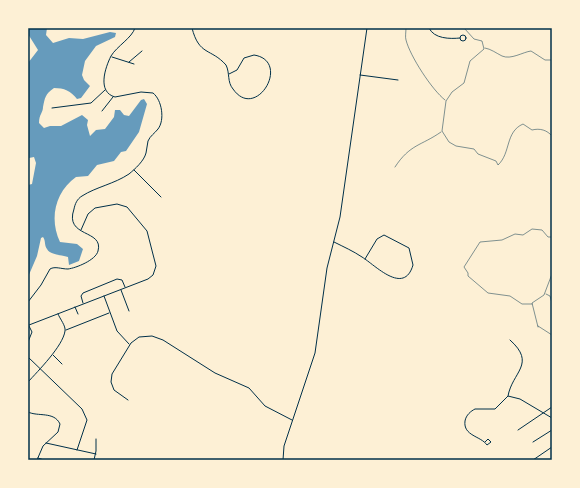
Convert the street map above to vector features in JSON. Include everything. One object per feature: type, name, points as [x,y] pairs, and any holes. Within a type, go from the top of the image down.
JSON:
[{"type":"street","points":[[113,96],[105,89],[104,76],[111,57],[136,28]]},
{"type":"street","points":[[192,28],[198,45],[224,64],[229,74],[229,82],[234,90],[241,96],[256,96],[264,91],[270,76],[266,62],[261,57],[254,55],[244,58],[237,70],[229,74]]},
{"type":"street","points":[[283,460],[284,446],[316,353],[326,268],[340,217],[367,28]]},
{"type":"street","points":[[429,28],[432,33],[437,35],[460,38]]},
{"type":"street","points":[[128,63],[142,51]]},
{"type":"street","points":[[111,57],[134,64]]},
{"type":"street","points":[[360,75],[398,80]]},
{"type":"street","points":[[52,108],[91,103],[105,89]]},
{"type":"street","points":[[28,302],[41,285],[50,268],[70,268],[90,260],[96,254],[98,249],[96,242],[90,235],[74,226],[72,219],[74,208],[79,198],[117,180],[133,170],[145,157],[148,141],[160,125],[162,113],[158,99],[153,93],[149,92],[113,96],[102,111]]},
{"type":"street","points":[[133,170],[161,197]]},
{"type":"street","points":[[28,342],[32,332],[28,325],[150,278],[155,270],[155,264],[144,226],[125,206],[110,205],[91,210],[80,230]]},
{"type":"street","points":[[334,242],[365,259],[375,268],[397,278],[407,274],[413,265],[410,248],[384,235],[377,239],[365,259]]},
{"type":"street","points":[[83,303],[82,294],[119,279],[122,280],[125,288]]},
{"type":"street","points":[[120,290],[129,310]]},
{"type":"street","points":[[104,296],[119,334],[129,345]]},
{"type":"street","points":[[75,307],[78,314]]},
{"type":"street","points":[[28,382],[52,355],[65,330],[110,312]]},
{"type":"street","points":[[57,314],[65,330]]},
{"type":"street","points":[[128,400],[115,391],[111,379],[129,345],[143,336],[158,338],[210,370],[249,388],[265,406],[293,420]]},
{"type":"street","points":[[485,442],[468,432],[465,425],[466,417],[475,409],[495,409],[508,396],[522,362],[520,350],[510,340]]},
{"type":"street","points":[[52,355],[62,364]]},
{"type":"street","points":[[28,357],[41,368],[83,411],[87,420],[77,450]]},
{"type":"street","points":[[508,396],[520,399],[552,418]]},
{"type":"street","points":[[518,430],[552,407]]},
{"type":"street","points":[[28,412],[50,416],[60,422],[58,432],[46,443],[37,459],[44,460]]},
{"type":"street","points":[[533,442],[552,430]]},
{"type":"street","points":[[94,460],[96,454],[96,439]]},
{"type":"street","points":[[46,443],[96,454]]},
{"type":"street","points":[[533,460],[552,447]]},
{"type":"path","points":[[406,28],[406,40],[419,67],[436,93],[446,101]]},
{"type":"path","points":[[464,28],[474,39],[482,42],[484,47],[504,56],[512,56],[531,51],[545,60],[552,60]]},
{"type":"path","points":[[484,47],[484,50],[470,61],[464,83],[452,92],[446,101],[443,132],[449,142],[456,146],[474,149],[478,154],[496,161],[498,165],[507,147],[509,138],[518,126],[523,124],[532,130],[538,128],[549,132],[552,136]]},
{"type":"path","points":[[395,167],[410,149],[443,132]]},
{"type":"path","points":[[552,237],[548,237],[544,231],[539,229],[530,230],[523,235],[515,234],[502,240],[480,242],[464,267],[468,272],[468,276],[488,293],[507,294],[514,297],[522,304],[532,304],[544,294],[552,274]]},
{"type":"path","points":[[544,294],[550,296],[552,303]]},
{"type":"path","points":[[532,304],[538,326],[552,335]]},
{"type":"water","points":[[28,28],[47,28],[46,35],[53,43],[69,38],[83,39],[110,32],[116,33],[115,37],[96,46],[85,61],[82,75],[84,80],[90,86],[81,98],[77,99],[70,92],[58,88],[54,88],[47,94],[39,120],[39,123],[44,128],[50,126],[61,126],[82,115],[88,120],[87,125],[90,136],[96,130],[105,129],[114,117],[115,110],[120,110],[124,115],[129,116],[141,100],[144,99],[147,104],[139,132],[126,151],[121,152],[114,161],[97,165],[88,176],[76,177],[63,190],[59,198],[55,215],[57,233],[60,242],[77,244],[83,249],[79,261],[69,265],[68,257],[53,254],[46,248],[43,237],[41,238],[37,256],[28,277],[28,185],[32,184],[36,163],[34,157],[29,158],[28,160],[28,63],[38,50],[28,34]]}]
